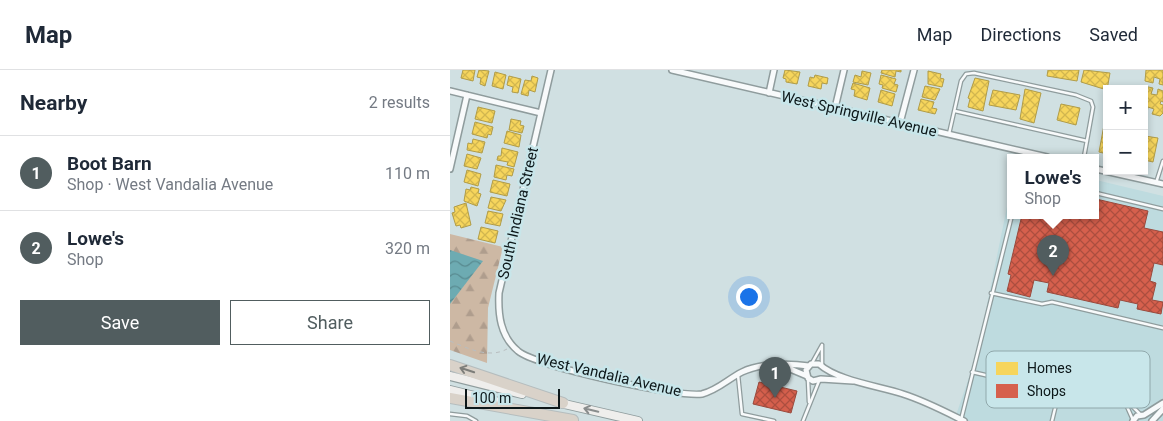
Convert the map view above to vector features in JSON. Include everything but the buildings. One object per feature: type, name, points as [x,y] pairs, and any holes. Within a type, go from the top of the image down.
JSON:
[{"type":"highway","points":[[450,365],[562,403]]},
{"type":"highway","points":[[450,398],[575,420]]},
{"type":"main road","points":[[450,376],[638,421]]},
{"type":"main road","points":[[450,390],[575,420]]},
{"type":"street","name":"South Indiana Street","points":[[519,352],[502,328],[498,310],[499,293],[551,70]]},
{"type":"street","name":"West Springville Avenue","points":[[672,70],[900,123],[1023,154]]},
{"type":"street","points":[[701,77],[703,70]]},
{"type":"street","points":[[769,93],[774,70]]},
{"type":"street","points":[[835,108],[844,70]]},
{"type":"street","points":[[900,123],[914,70]]},
{"type":"street","points":[[450,91],[541,113]]},
{"type":"street","points":[[450,170],[466,95]]},
{"type":"street","points":[[1099,170],[1163,184]]},
{"type":"street","name":"West Vandalia Avenue","points":[[519,352],[544,363],[673,394],[701,394],[714,390],[738,375],[756,367],[798,364],[822,367]]},
{"type":"street","points":[[808,377],[806,370],[810,365]]},
{"type":"street","name":"West Vandalia Avenue","points":[[782,366],[820,380]]},
{"type":"street","points":[[853,381],[820,380],[822,367],[853,381],[902,394],[962,420]]},
{"type":"street","points":[[1133,421],[1163,402]]},
{"type":"street","points":[[1142,415],[1151,421],[1163,409]]},
{"type":"lane","points":[[949,135],[961,81],[966,74],[974,73],[1076,94],[1091,101],[1093,107],[1085,154]]},
{"type":"lane","points":[[954,111],[1087,141]]},
{"type":"lane","points":[[1156,183],[1163,161]]},
{"type":"lane","points":[[1099,193],[1163,209]]},
{"type":"lane","points":[[962,420],[991,293],[1011,219]]},
{"type":"lane","points":[[991,293],[1042,304],[1052,302],[1163,328]]},
{"type":"lane","points":[[810,365],[822,345],[822,367]]},
{"type":"lane","points":[[972,372],[986,375]]},
{"type":"lane","points":[[738,375],[742,414],[774,421]]},
{"type":"lane","points":[[808,377],[809,402]]},
{"type":"lane","points":[[804,421],[809,402],[820,380]]},
{"type":"lane","points":[[1052,421],[1055,408]]},
{"type":"lane","points":[[1127,408],[1133,421]]},
{"type":"lane","points":[[1136,408],[1142,415]]},
{"type":"lane","points":[[450,414],[467,416],[476,421]]},
{"type":"path","points":[[450,341],[475,351],[491,352],[507,348]]},
{"type":"shaded area","points":[[1099,181],[1163,196],[1163,421],[954,421],[977,354],[1007,207],[1007,219],[1099,219]]},
{"type":"green space","points":[[450,234],[503,247],[488,308],[487,363],[450,350]]},
{"type":"water","points":[[450,250],[483,261],[450,304]]},
{"type":"place","name":"Lowe's","points":[[1053,276]]},
{"type":"place","name":"Boot Barn","points":[[775,398]]}]
